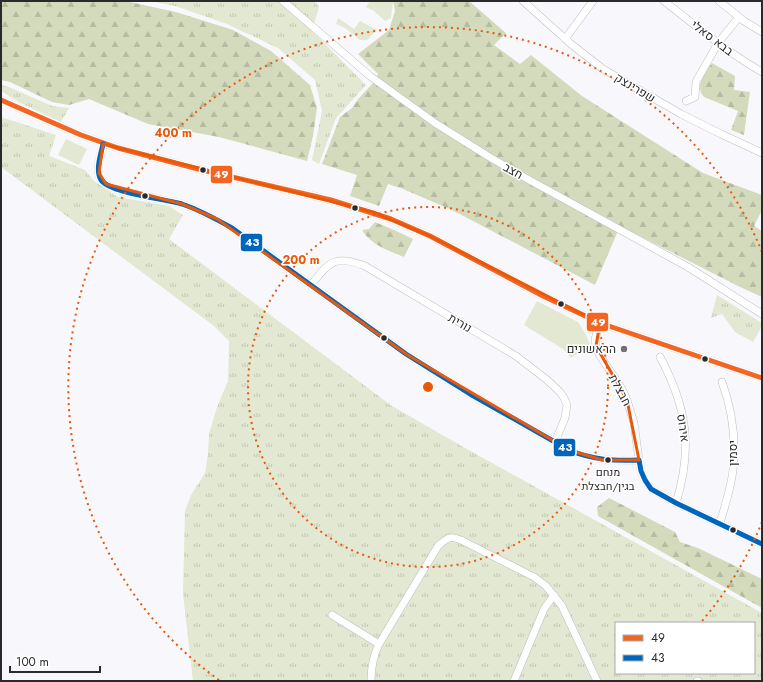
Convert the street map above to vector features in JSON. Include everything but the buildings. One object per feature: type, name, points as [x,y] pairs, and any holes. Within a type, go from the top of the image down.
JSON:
[{"type":"street","name":"חצב","points":[[283,1],[370,76],[429,118],[522,176],[688,266],[762,314]]},
{"type":"street","name":"שפרינצק","points":[[523,1],[565,39],[604,69],[653,98],[721,134],[762,153]]},
{"type":"street","points":[[565,39],[593,1]]},
{"type":"street","name":"בבא סאלי","points":[[664,1],[718,43],[746,63],[762,72]]},
{"type":"street","points":[[719,1],[739,17],[762,32]]},
{"type":"street","points":[[686,101],[695,97],[696,82],[718,43],[739,17]]},
{"type":"street","points":[[1,100],[103,144],[133,153],[331,200],[385,217],[430,236],[543,296],[600,322],[762,378]]},
{"type":"street","points":[[103,144],[98,166],[101,180],[106,184],[124,191],[182,204],[211,216],[232,228],[406,354],[470,394],[569,450],[591,458],[602,460],[639,460]]},
{"type":"street","name":"נורית","points":[[311,285],[326,267],[332,263],[346,260],[354,262],[365,266],[516,356],[546,379],[564,398],[567,405],[566,418],[555,442]]},
{"type":"street","name":"חבצלת","points":[[600,322],[595,339],[596,346],[599,354],[622,389],[627,400],[634,423],[641,471],[645,480],[652,489],[676,503],[762,544]]},
{"type":"street","name":"אירוס","points":[[660,357],[671,378],[676,392],[684,422],[686,438],[685,469],[676,503]]},
{"type":"street","name":"יסמין","points":[[720,524],[730,486],[734,455],[732,424],[722,382]]},
{"type":"street","points":[[371,681],[374,658],[379,644],[438,546],[450,537],[459,539],[534,577],[546,586],[562,606],[597,681]]},
{"type":"street","points":[[514,681],[544,609],[554,595]]},
{"type":"street","points":[[332,615],[379,644]]},
{"type":"highlighted area","points":[[103,144],[373,212],[430,236],[600,323],[596,346],[627,400],[639,460],[602,460],[569,450],[406,354],[217,219],[182,204],[106,184],[99,173]]},
{"type":"green space","points":[[1,1],[125,1],[176,12],[233,30],[271,51],[310,85],[317,108],[313,136],[307,161],[219,137],[148,124],[89,99],[69,105],[52,102],[10,82],[1,80]]},
{"type":"green space","points":[[150,1],[315,1],[319,7],[312,31],[366,85],[336,118],[319,164],[312,160],[322,111],[315,80],[278,48],[227,24],[175,6]]},
{"type":"green space","points":[[370,1],[393,2],[391,18],[385,21],[374,11],[366,7]]},
{"type":"green space","points":[[393,1],[469,1],[506,33],[494,45],[520,64],[531,55],[582,96],[703,173],[762,195],[762,210],[754,226],[762,231],[762,297],[620,226],[595,285],[452,210],[403,189],[388,184],[379,206],[350,196],[357,175],[322,164],[340,117],[352,108],[374,82],[378,74],[358,54],[389,30],[395,11]]},
{"type":"green space","points":[[338,18],[354,29],[360,21],[377,30],[367,40],[360,40],[345,28],[336,24]]},
{"type":"green space","points":[[712,63],[735,76],[734,90],[750,92],[744,135],[731,130],[738,111],[704,97],[701,93],[700,84],[706,71]]},
{"type":"green space","points":[[1,85],[52,106],[69,108],[61,122],[19,102],[1,91]]},
{"type":"green space","points":[[1,117],[56,135],[49,156],[85,170],[94,181],[118,197],[169,206],[183,215],[169,239],[392,406],[762,613],[762,681],[193,681],[183,594],[185,511],[191,495],[205,473],[209,434],[217,407],[228,381],[229,341],[214,326],[1,167]]},
{"type":"green space","points":[[66,139],[87,149],[79,165],[58,155]]},
{"type":"green space","points":[[375,222],[413,239],[404,257],[375,244],[362,230],[369,229]]},
{"type":"green space","points":[[717,295],[762,323],[762,326],[753,342],[735,332],[722,314],[711,318]]},
{"type":"green space","points":[[537,301],[578,322],[590,344],[571,358],[563,349],[524,325]]},
{"type":"green space","points":[[609,498],[675,532],[680,542],[698,548],[762,579],[762,608],[598,516],[597,507]]},
{"type":"transit line","name":"49","points":[[1,100],[81,135],[118,148],[202,170],[331,200],[391,219],[430,236],[543,296],[600,323],[762,378]]},
{"type":"transit line","name":"43","points":[[103,144],[98,172],[101,180],[106,185],[126,192],[182,204],[220,221],[232,228],[406,354],[470,394],[569,450],[586,456],[603,459],[639,460],[641,471],[651,489],[676,503],[762,544]]},
{"type":"place","name":"הראשונים","points":[[624,349]]},
{"type":"place","name":"מנחם בגין/חבצלת","points":[[608,460]]}]
